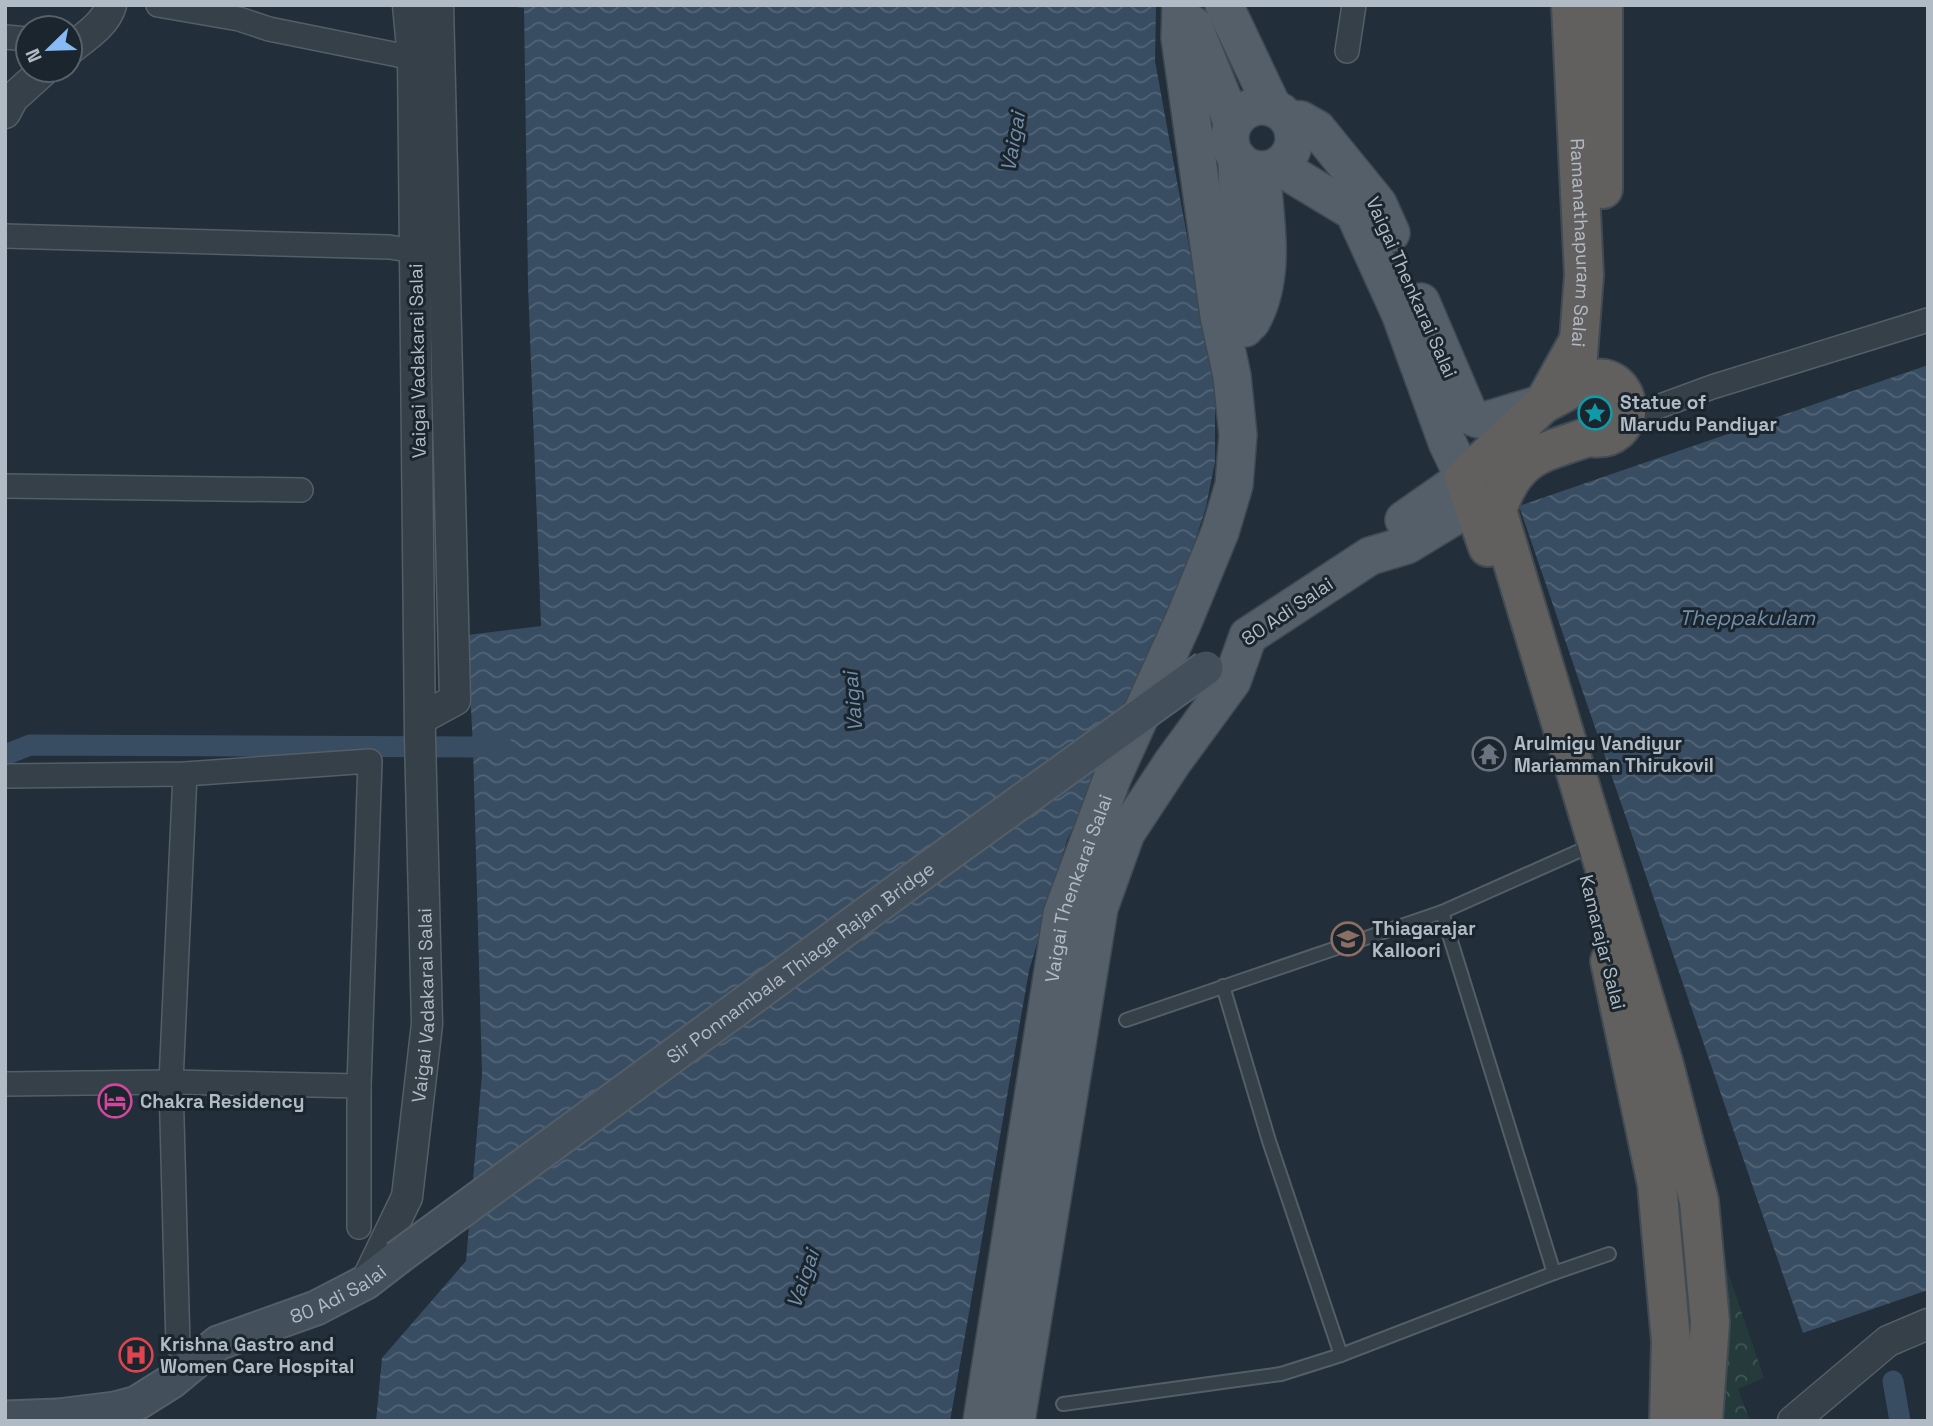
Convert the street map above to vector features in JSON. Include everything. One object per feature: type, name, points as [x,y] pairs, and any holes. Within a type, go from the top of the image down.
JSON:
[{"type":"highway","name":"Ramanathapuram Salai","points":[[1571,5],[1584,275],[1574,390]]},
{"type":"highway","name":"Ramanathapuram Salai","points":[[1574,390],[1603,5]]},
{"type":"highway","points":[[1611,382],[1623,394],[1626,402],[1625,419],[1614,433],[1597,438],[1588,437],[1532,457],[1481,489],[1574,390],[1611,382]]},
{"type":"highway","name":"Kamarajar Salai","points":[[1481,489],[1497,510],[1589,848],[1664,1065],[1699,1201],[1710,1322],[1703,1421]]},
{"type":"highway","name":"Kamarajar Salai","points":[[1589,848],[1604,934],[1657,1184],[1671,1341],[1670,1421]]},
{"type":"main road","name":"Vaigai Thenkarai Salai","points":[[1183,5],[1252,154],[1267,268],[1258,310],[1246,332],[1232,376]]},
{"type":"main road","name":"Vaigai Thenkarai Salai","points":[[982,1421],[1062,914],[1113,776],[1183,622],[1220,532],[1234,485],[1238,435],[1232,376],[1219,316],[1180,38],[1183,5]]},
{"type":"main road","points":[[1224,5],[1280,113],[1292,127],[1293,144],[1290,153],[1252,154],[1246,110],[1254,107],[1280,113]]},
{"type":"main road","name":"Vaigai Thenkarai Salai","points":[[1280,113],[1301,120],[1317,130],[1378,204],[1472,417],[1488,420],[1574,390]]},
{"type":"main road","name":"Vaigai Thenkarai Salai","points":[[1252,154],[1354,212],[1400,313],[1447,442],[1481,489]]},
{"type":"main road","name":"80 Adi Salai","points":[[1206,668],[1248,636],[1370,556],[1408,545],[1481,489]]},
{"type":"main road","name":"Vaigai Thenkarai Salai","points":[[1016,1421],[1099,908],[1126,834],[1172,763],[1232,681],[1248,636]]},
{"type":"main road","name":"Sir Ponnambala Thiaga Rajan Bridge","points":[[397,1258],[933,864],[1206,668]]},
{"type":"main road","name":"80 Adi Salai","points":[[5,1418],[70,1415],[137,1403],[172,1381],[218,1343],[316,1308],[366,1282],[397,1258]]},
{"type":"street","points":[[84,36],[102,22],[111,5]]},
{"type":"street","points":[[158,5],[239,19],[269,29],[426,61],[455,700],[421,739]]},
{"type":"street","name":"Vaigai Vadakarai Salai","points":[[408,5],[426,61]]},
{"type":"street","name":"Vaigai Vadakarai Salai","points":[[366,1282],[407,1198],[427,1024],[415,251],[426,61],[438,5]]},
{"type":"street","points":[[1348,51],[1354,5]]},
{"type":"street","points":[[5,113],[13,98],[28,84]]},
{"type":"street","points":[[5,236],[389,247],[415,251]]},
{"type":"street","points":[[1625,419],[1712,387],[1928,320]]},
{"type":"street","points":[[5,486],[301,490]]},
{"type":"street","points":[[5,776],[186,774],[370,761],[359,1086],[359,1227]]},
{"type":"street","points":[[178,1346],[171,1082],[186,774]]},
{"type":"street","points":[[5,1084],[171,1082],[359,1086]]},
{"type":"street","points":[[1793,1421],[1888,1341],[1927,1327]]},
{"type":"lane","points":[[1126,1020],[1442,912],[1589,848]]},
{"type":"lane","points":[[1442,912],[1554,1273]]},
{"type":"lane","points":[[1223,986],[1269,1141],[1341,1355]]},
{"type":"lane","points":[[1063,1404],[1281,1374],[1341,1355],[1609,1254]]},
{"type":"green space","points":[[1718,1243],[1764,1378],[1738,1389],[1750,1421],[1709,1421]]},
{"type":"water","name":"Vaigai","points":[[499,5],[1156,5],[1155,61],[1215,389],[1215,462],[1206,507],[1158,657],[1067,840],[1029,971],[950,1421],[376,1421],[382,1358],[466,1261],[482,1074],[473,747],[467,635],[541,626],[528,285],[524,8]]},
{"type":"water","name":"Theppakulam","points":[[1928,365],[1928,1290],[1803,1333],[1519,506]]},
{"type":"waterway","points":[[5,755],[30,745],[473,747],[501,744]]},
{"type":"waterway","points":[[1893,1381],[1900,1421]]},
{"type":"place","name":"Statue of Marudu Pandiyar","points":[[1595,413]]},
{"type":"place","name":"Arulmigu Vandiyur Mariamman Thirukovil","points":[[1489,754]]},
{"type":"place","name":"Thiagarajar Kalloori","points":[[1348,939]]},
{"type":"place","name":"Chakra Residency","points":[[115,1101]]},
{"type":"place","name":"Krishna Gastro and Women Care Hospital","points":[[136,1355]]}]
